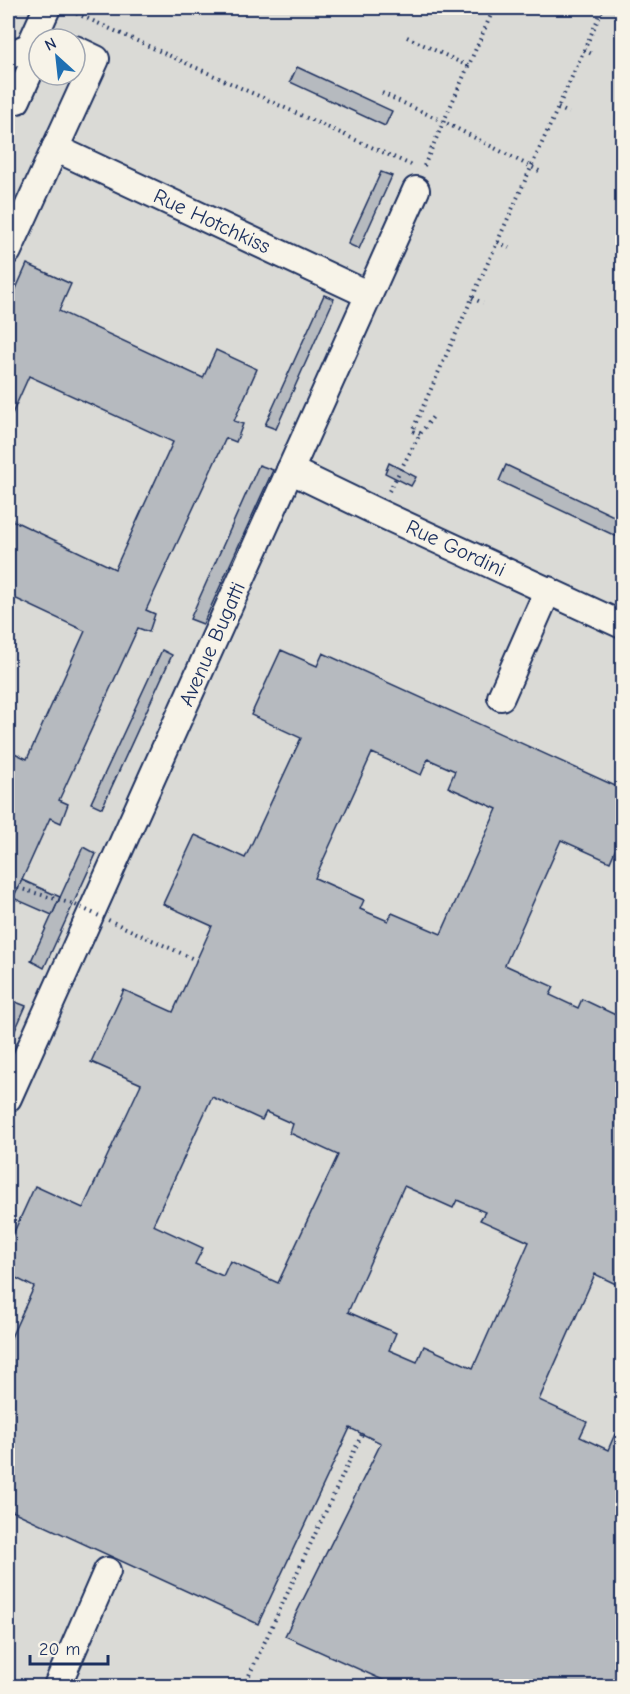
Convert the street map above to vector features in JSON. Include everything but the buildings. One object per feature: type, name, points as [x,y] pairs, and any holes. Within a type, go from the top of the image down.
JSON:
[{"type":"lane","points":[[39,27],[47,8]]},
{"type":"lane","points":[[8,94],[13,89],[27,55]]},
{"type":"lane","points":[[8,101],[17,100],[27,78]]},
{"type":"lane","points":[[8,251],[55,148],[75,87]]},
{"type":"lane","name":"Rue Hotchkiss","points":[[55,148],[369,295]]},
{"type":"lane","name":"Avenue Bugatti","points":[[8,1098],[419,180]]},
{"type":"lane","name":"Rue Gordini","points":[[290,470],[622,625]]},
{"type":"lane","points":[[501,697],[548,590]]},
{"type":"lane","points":[[57,1686],[107,1571]]},
{"type":"path","points":[[66,8],[419,180],[493,8]]},
{"type":"path","points":[[420,434],[412,431],[603,8]]},
{"type":"path","points":[[407,37],[468,66]]},
{"type":"path","points":[[584,50],[594,55]]},
{"type":"path","points":[[382,93],[541,172]]},
{"type":"path","points":[[558,108],[569,113]]},
{"type":"path","points":[[498,242],[509,248]]},
{"type":"path","points":[[472,298],[483,303]]},
{"type":"path","points":[[377,512],[420,434],[435,414]]},
{"type":"path","points":[[18,888],[73,904],[196,960]]},
{"type":"path","points":[[244,1686],[362,1434]]},
{"type":"shaded area","points":[[8,8],[622,8],[622,1686],[8,1686]]}]
